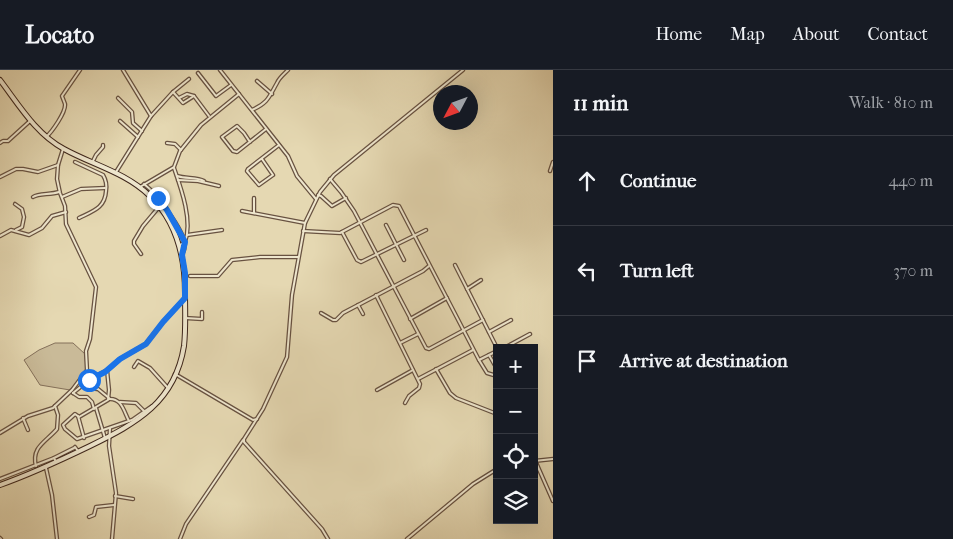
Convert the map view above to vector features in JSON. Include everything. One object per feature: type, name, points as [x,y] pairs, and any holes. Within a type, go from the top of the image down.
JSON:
[{"type":"main road","points":[[0,80],[30,121],[46,137],[63,149],[116,172],[140,187],[159,207],[168,221],[180,245],[185,273],[184,344],[175,374],[155,406],[137,421],[119,432],[55,460],[46,467],[0,485]]},
{"type":"street","points":[[46,137],[54,129],[63,111],[65,105],[62,96],[80,70]]},
{"type":"street","points":[[123,70],[151,116]]},
{"type":"street","points":[[220,70],[288,156],[298,176],[316,199]]},
{"type":"street","points":[[251,110],[260,106],[272,94],[277,83],[288,70]]},
{"type":"street","points":[[180,539],[186,524],[258,419],[287,357],[291,305],[303,231],[318,195],[330,179],[353,158],[463,70]]},
{"type":"street","points":[[198,73],[216,96],[232,85]]},
{"type":"street","points":[[116,172],[151,116],[188,79]]},
{"type":"street","points":[[257,81],[272,94]]},
{"type":"street","points":[[173,92],[184,103],[194,96]]},
{"type":"street","points":[[179,98],[187,94],[194,96],[210,117]]},
{"type":"street","points":[[140,187],[174,167],[181,150],[210,117],[239,94]]},
{"type":"street","points":[[118,98],[132,112],[133,123],[142,131]]},
{"type":"street","points":[[0,143],[8,141],[30,121]]},
{"type":"street","points":[[120,121],[138,137]]},
{"type":"street","points":[[250,142],[236,126],[222,137],[233,151],[237,152],[250,142],[266,129]]},
{"type":"street","points":[[167,143],[176,144],[181,150]]},
{"type":"street","points":[[93,162],[103,145]]},
{"type":"street","points":[[262,159],[273,175],[259,186],[247,171],[279,145]]},
{"type":"street","points":[[63,149],[58,165],[57,179],[66,212],[66,224],[96,287],[90,339],[86,351],[87,370],[72,392]]},
{"type":"street","points":[[75,162],[103,175],[106,188],[105,198],[100,208],[79,218]]},
{"type":"street","points":[[550,171],[553,162]]},
{"type":"street","points":[[0,178],[16,169],[38,172],[58,165]]},
{"type":"street","points":[[174,167],[185,204],[187,235],[182,255]]},
{"type":"street","points":[[177,176],[184,179],[201,179],[205,182]]},
{"type":"street","points":[[330,179],[346,198],[426,348],[429,349],[464,332],[483,320]]},
{"type":"street","points":[[178,180],[205,182],[218,186]]},
{"type":"street","points":[[144,184],[167,210],[185,242]]},
{"type":"street","points":[[62,198],[81,189],[106,188]]},
{"type":"street","points":[[33,197],[40,194],[51,195],[59,192]]},
{"type":"street","points":[[318,195],[332,206],[346,198]]},
{"type":"street","points":[[254,198],[254,213]]},
{"type":"street","points":[[0,236],[22,227],[24,221],[22,209],[15,204]]},
{"type":"street","points":[[303,231],[342,232],[393,205],[397,205],[479,360],[487,374],[493,375]]},
{"type":"street","points":[[142,254],[134,244],[134,241],[148,219],[159,207]]},
{"type":"street","points":[[242,211],[305,223]]},
{"type":"street","points":[[14,230],[29,235],[42,228],[52,216],[66,212]]},
{"type":"street","points":[[386,225],[404,260]]},
{"type":"street","points":[[187,235],[222,230]]},
{"type":"street","points":[[342,232],[358,261],[361,262],[426,230]]},
{"type":"street","points":[[180,245],[185,242]]},
{"type":"street","points":[[190,276],[218,276],[232,260],[260,257],[298,258]]},
{"type":"street","points":[[321,313],[336,320],[343,313],[423,271],[430,265]]},
{"type":"street","points":[[455,266],[495,344]]},
{"type":"street","points":[[467,289],[481,280]]},
{"type":"street","points":[[376,295],[420,386],[409,396],[405,403]]},
{"type":"street","points":[[0,434],[23,418],[55,406],[89,380],[146,344],[185,298]]},
{"type":"street","points":[[410,318],[447,298]]},
{"type":"street","points":[[358,305],[363,314]]},
{"type":"street","points":[[185,318],[202,319],[202,312]]},
{"type":"street","points":[[489,332],[511,320]]},
{"type":"street","points":[[399,343],[418,334]]},
{"type":"street","points":[[511,344],[530,334]]},
{"type":"street","points":[[418,379],[474,349]]},
{"type":"street","points":[[479,360],[493,353]]},
{"type":"street","points":[[489,355],[493,362]]},
{"type":"street","points":[[134,367],[138,361],[150,368],[168,388]]},
{"type":"street","points":[[436,369],[450,393],[456,398],[493,412]]},
{"type":"street","points":[[107,370],[109,399]]},
{"type":"street","points":[[377,390],[413,370]]},
{"type":"street","points":[[175,374],[253,420],[258,419]]},
{"type":"street","points":[[96,388],[109,399],[136,403],[144,411]]},
{"type":"street","points":[[72,392],[78,397],[87,397],[92,402],[102,431],[107,437],[114,474],[115,496],[112,539]]},
{"type":"street","points":[[65,429],[64,424],[73,415],[78,416],[95,409],[109,399]]},
{"type":"street","points":[[120,402],[129,421]]},
{"type":"street","points":[[36,466],[34,456],[40,444],[56,431],[58,415],[55,406]]},
{"type":"street","points":[[58,424],[78,440],[129,421],[155,406]]},
{"type":"street","points":[[78,416],[84,438]]},
{"type":"street","points":[[23,418],[28,430]]},
{"type":"street","points":[[253,420],[254,425]]},
{"type":"street","points":[[116,426],[119,432]]},
{"type":"street","points":[[107,437],[110,428]]},
{"type":"street","points":[[244,439],[247,447],[310,516],[328,539]]},
{"type":"street","points":[[538,460],[553,459]]},
{"type":"street","points":[[0,479],[55,460]]},
{"type":"street","points":[[46,467],[52,495],[57,539]]},
{"type":"street","points":[[538,469],[553,501]]},
{"type":"street","points":[[407,539],[473,484],[493,472]]},
{"type":"street","points":[[115,496],[133,499]]},
{"type":"street","points":[[89,516],[94,515],[96,507],[114,505]]},
{"type":"shaded area","points":[[55,343],[73,343],[85,354],[86,371],[70,390],[40,385],[24,360],[39,350]]},
{"type":"route","points":[[89,380],[105,372],[117,361],[146,344],[154,332],[185,298],[185,273],[182,255],[185,250],[185,242],[158,198]]}]
